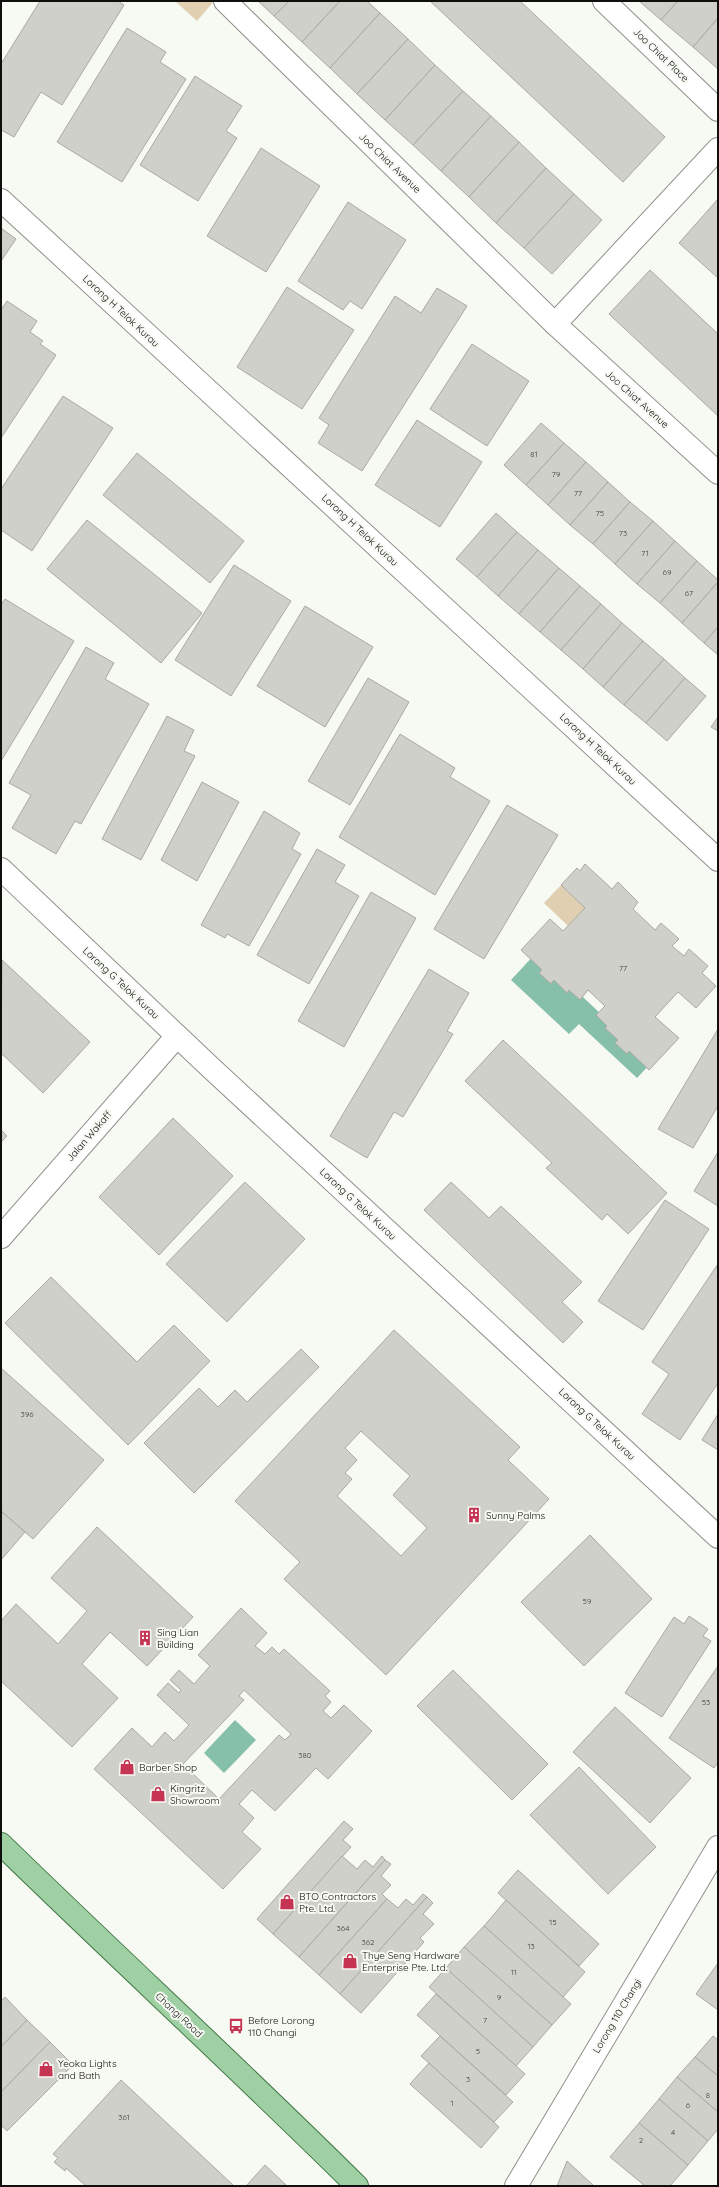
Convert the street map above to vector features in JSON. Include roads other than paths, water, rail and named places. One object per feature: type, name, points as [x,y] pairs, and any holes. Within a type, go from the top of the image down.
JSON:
[{"type":"main road","name":"Changi Road","points":[[1,1844],[111,1951],[276,2106],[357,2186]]},
{"type":"street","name":"Joo Chiat Avenue","points":[[225,1],[555,324],[718,473]]},
{"type":"street","name":"Joo Chiat Place","points":[[604,1],[718,110]]},
{"type":"street","points":[[555,324],[718,149]]},
{"type":"street","name":"Lorong H Telok Kurau","points":[[1,200],[718,860]]},
{"type":"street","name":"Lorong G Telok Kurau","points":[[1,869],[177,1036],[718,1537]]},
{"type":"street","name":"Jalan Wakaff","points":[[1,1237],[177,1036]]},
{"type":"street","name":"Lorong 110 Changi","points":[[516,2186],[718,1847]]},
{"type":"place","name":"Sunny Palms","points":[[474,1515]]},
{"type":"place","name":"Sing Lian Building","points":[[145,1638]]},
{"type":"place","name":"Barber Shop","points":[[127,1767]]},
{"type":"place","name":"Kingritz Showroom","points":[[158,1794]]},
{"type":"place","name":"BTO Contractors Pte. Ltd.","points":[[287,1902]]},
{"type":"place","name":"Thye Seng Hardware Enterprise Pte. Ltd.","points":[[350,1961]]},
{"type":"place","name":"Before Lorong 110 Changi","points":[[236,2026]]},
{"type":"place","name":"Yeoka Lights and Bath","points":[[46,2069]]}]
